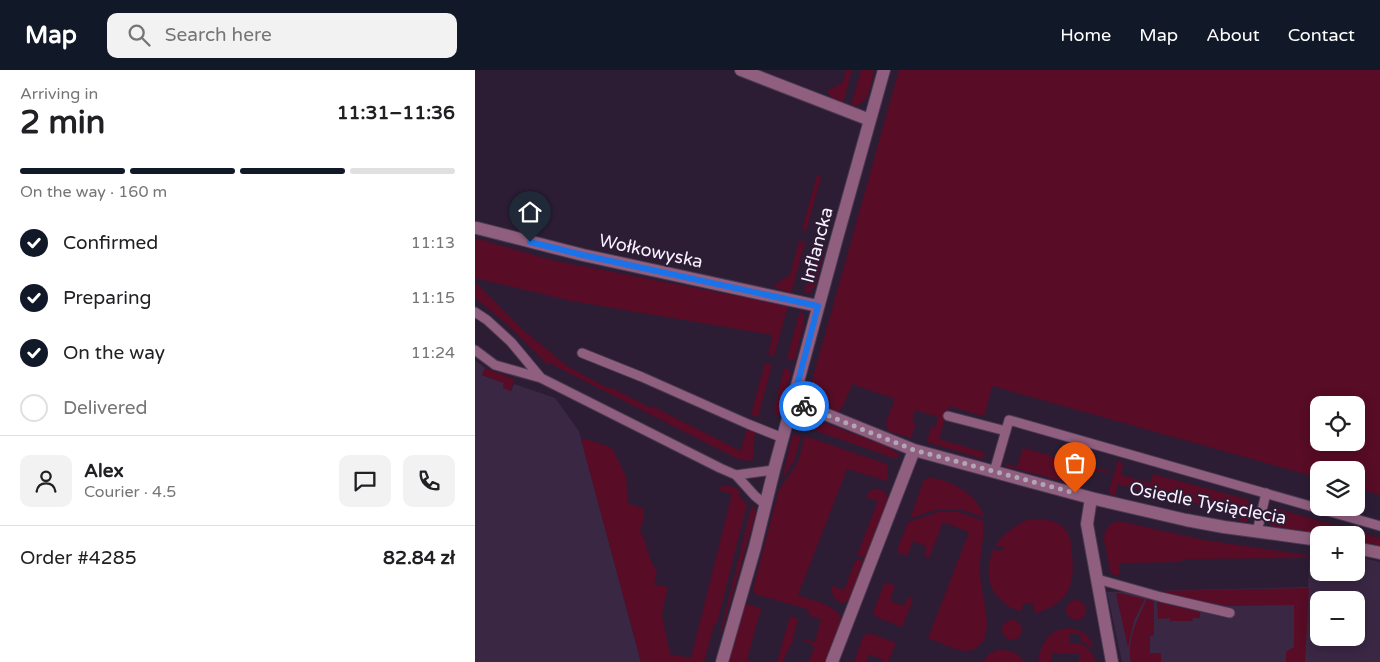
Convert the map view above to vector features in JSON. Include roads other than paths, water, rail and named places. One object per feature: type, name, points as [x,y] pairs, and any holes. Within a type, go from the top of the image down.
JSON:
[{"type":"street","points":[[741,70],[870,120]]},
{"type":"street","name":"Inflancka","points":[[722,662],[884,70]]},
{"type":"street","name":"Wołkowyska","points":[[477,228],[583,255],[818,306]]},
{"type":"street","name":"Osiedle Tysiąclecia","points":[[793,401],[914,450],[1091,498],[1186,520],[1310,539]]},
{"type":"street","points":[[832,662],[914,450]]},
{"type":"street","points":[[1091,498],[1087,524],[1112,662]]},
{"type":"street","points":[[1365,550],[1380,554]]},
{"type":"lane","points":[[475,312],[487,320],[511,342],[541,378]]},
{"type":"lane","points":[[475,350],[495,365],[541,378],[736,475],[765,505]]},
{"type":"lane","points":[[583,353],[642,376],[783,438]]},
{"type":"lane","points":[[948,416],[1005,431]]},
{"type":"lane","points":[[994,472],[1009,420],[1380,526]]},
{"type":"lane","points":[[736,475],[774,470]]},
{"type":"lane","points":[[1257,532],[1266,493]]},
{"type":"lane","points":[[1097,579],[1161,597],[1230,613]]}]
